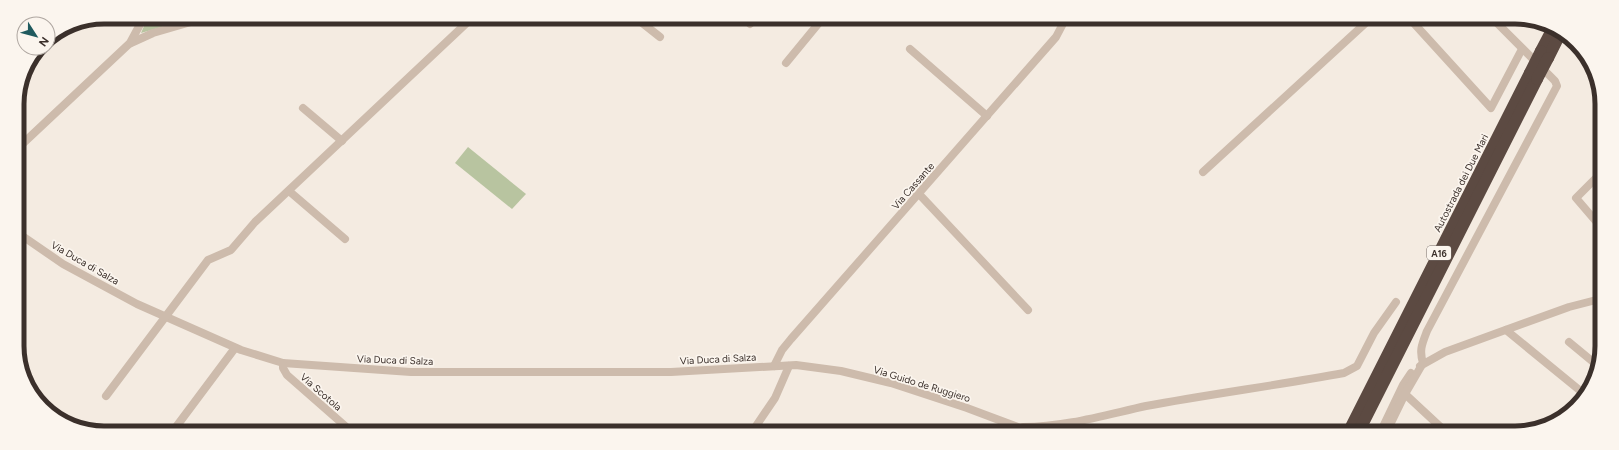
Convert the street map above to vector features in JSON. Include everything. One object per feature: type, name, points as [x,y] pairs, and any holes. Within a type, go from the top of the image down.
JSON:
[{"type":"highway","name":"Autostrada dei Due Mari","points":[[1361,426],[1545,54],[1551,33]]},
{"type":"highway","name":"Autostrada dei Due Mari","points":[[1545,54],[1558,37]]},
{"type":"highway","name":"Autostrada dei Due Mari","points":[[1352,426],[1534,76]]},
{"type":"street","points":[[24,143],[130,43],[140,24]]},
{"type":"street","points":[[130,43],[186,24]]},
{"type":"street","points":[[106,396],[208,260],[231,250],[255,222],[465,24]]},
{"type":"street","points":[[644,24],[660,37]]},
{"type":"street","points":[[786,63],[818,24]]},
{"type":"street","name":"Via Cassante","points":[[774,366],[782,350],[791,338],[1056,37],[1063,24]]},
{"type":"street","points":[[1203,172],[1363,24]]},
{"type":"street","points":[[1414,24],[1490,108],[1522,49]]},
{"type":"street","points":[[1389,426],[1405,394],[1423,363],[1420,354],[1421,346],[1427,332],[1557,86],[1555,81],[1497,24]]},
{"type":"street","points":[[910,49],[987,116]]},
{"type":"street","points":[[303,108],[342,140]]},
{"type":"street","points":[[1595,179],[1576,198],[1595,220]]},
{"type":"street","points":[[289,190],[345,240]]},
{"type":"street","points":[[919,194],[1028,310]]},
{"type":"street","name":"Via Duca di Salza","points":[[24,236],[63,264],[165,317],[235,348],[253,355],[283,363],[411,372],[671,372],[774,366],[804,366]]},
{"type":"street","points":[[1383,426],[1403,385],[1411,373],[1423,363],[1445,352],[1569,307],[1595,300]]},
{"type":"street","points":[[1050,426],[1067,424],[1147,406],[1344,373],[1356,366],[1374,333],[1396,302]]},
{"type":"street","points":[[1506,330],[1581,391]]},
{"type":"street","points":[[1569,342],[1593,362]]},
{"type":"street","points":[[177,426],[235,348]]},
{"type":"street","name":"Via Scotola","points":[[283,363],[283,368],[287,375],[345,426]]},
{"type":"street","points":[[756,426],[775,398],[788,366]]},
{"type":"street","name":"Via Guido de Ruggiero","points":[[804,366],[841,371],[891,383],[967,408],[1014,426]]},
{"type":"street","points":[[1405,394],[1439,426]]},
{"type":"green space","points":[[145,24],[172,24],[141,33]]},
{"type":"green space","points":[[468,147],[526,194],[512,209],[455,163]]}]
